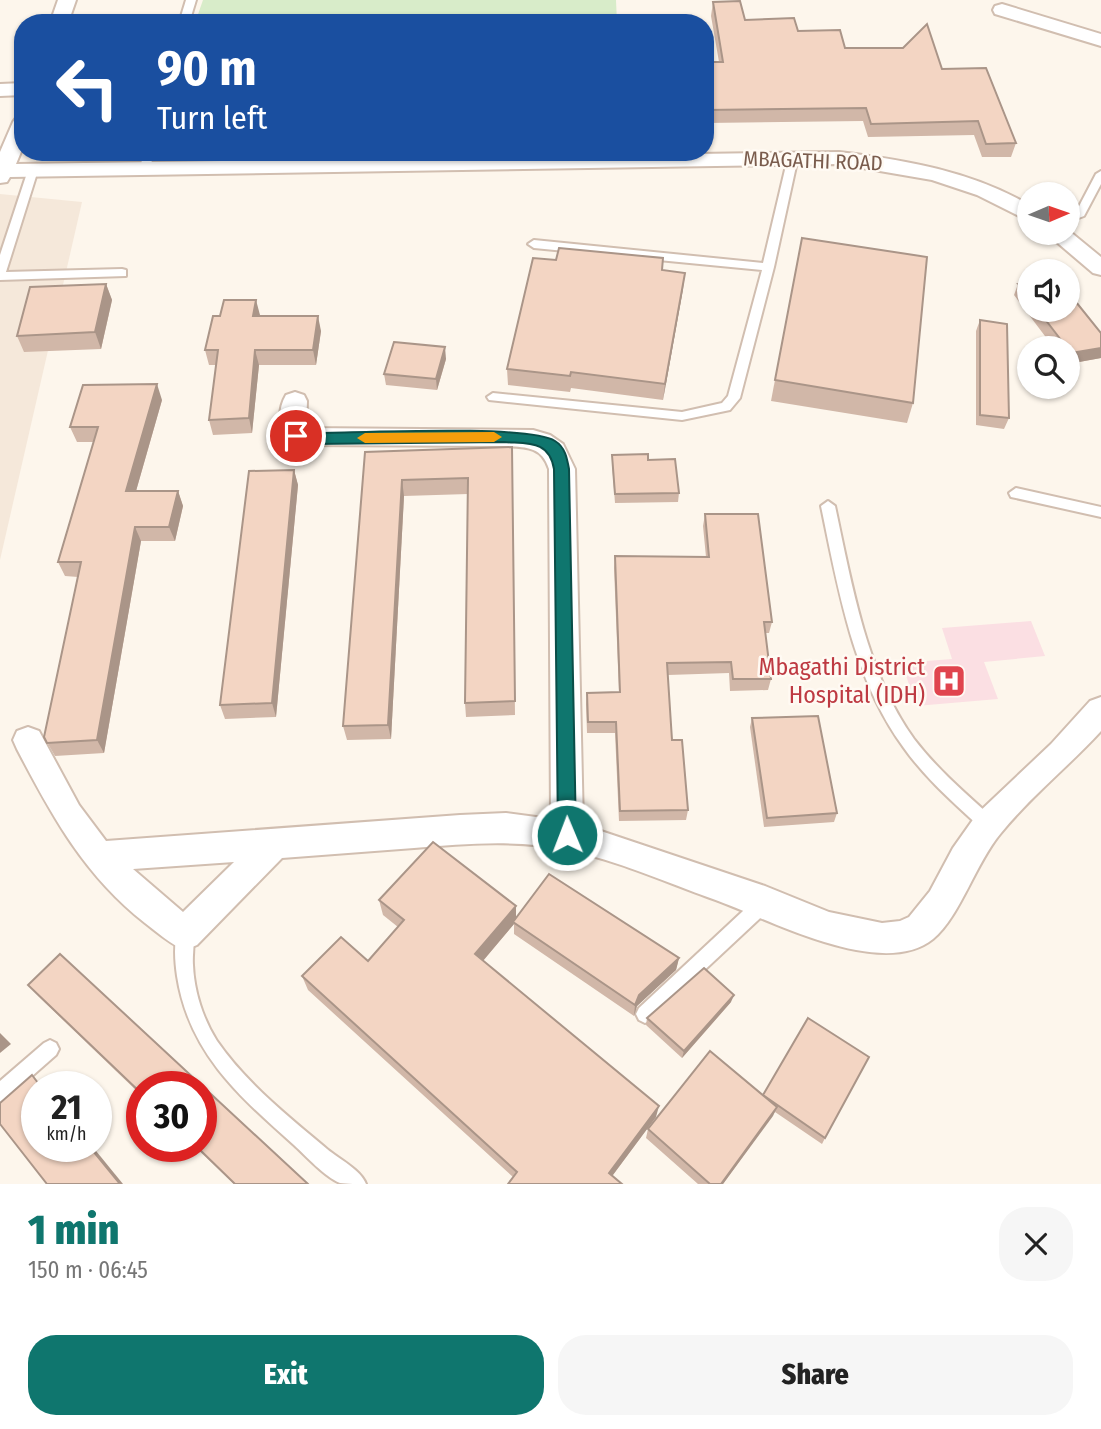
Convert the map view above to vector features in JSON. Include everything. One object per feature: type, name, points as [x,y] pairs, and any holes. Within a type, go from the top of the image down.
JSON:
[{"type":"street","points":[[1003,9],[1097,33]]},
{"type":"street","points":[[2,173],[14,144]]},
{"type":"street","name":"MBAGATHI ROAD","points":[[714,157],[839,158],[907,166],[956,179],[993,193],[1017,207]]},
{"type":"street","name":"MBAGATHI ROAD","points":[[2,173],[136,161]]},
{"type":"street","points":[[1073,245],[1100,267]]},
{"type":"street","points":[[295,401],[292,425],[296,436],[514,438],[550,444],[559,454],[562,469],[567,835]]},
{"type":"street","points":[[98,857],[276,842],[506,828],[567,835],[617,849],[848,933],[882,939],[903,937],[921,928],[942,902],[964,859],[988,824],[1062,753],[1101,710]]},
{"type":"street","points":[[28,740],[61,803],[98,857],[146,904],[185,934],[276,842]]},
{"type":"lane","points":[[493,397],[682,416],[726,407],[734,398],[793,157]]},
{"type":"lane","points":[[33,170],[0,273],[4,277],[122,273]]},
{"type":"lane","points":[[1080,213],[1101,174]]},
{"type":"lane","points":[[534,244],[768,267]]},
{"type":"lane","points":[[1016,493],[1101,512]]},
{"type":"lane","points":[[828,506],[853,613],[880,690],[900,731],[937,776],[988,824]]},
{"type":"lane","points":[[645,1014],[765,902]]},
{"type":"lane","points":[[185,934],[184,978],[190,1004],[202,1035],[219,1060],[246,1092],[357,1184]]},
{"type":"lane","points":[[0,1093],[50,1049]]},
{"type":"shaded area","points":[[0,194],[82,202],[0,560]]},
{"type":"shaded area","name":"Mbagathi District Hospital (IDH)","points":[[1031,621],[1045,656],[984,662],[998,699],[916,706],[902,663],[952,659],[942,628]]},
{"type":"green space","points":[[203,0],[616,0],[617,14],[198,14]]},
{"type":"building","points":[[740,1],[745,20],[794,18],[798,31],[840,30],[845,48],[903,48],[927,24],[942,69],[986,68],[1016,143],[986,144],[978,121],[871,124],[866,108],[714,110],[714,62],[723,62],[713,2]]},
{"type":"building","points":[[802,238],[927,257],[913,403],[775,380]]},
{"type":"building","points":[[559,248],[663,258],[662,270],[685,273],[665,384],[571,372],[570,376],[507,369],[533,258],[556,260]]},
{"type":"building","points":[[106,284],[95,332],[17,336],[30,287]]},
{"type":"building","points":[[224,300],[256,300],[253,316],[318,316],[313,350],[255,350],[249,418],[209,420],[218,350],[205,350],[213,316],[220,316]]},
{"type":"building","points":[[1080,307],[1101,333],[1101,348],[1080,352],[1080,336],[1058,336],[1047,322],[1080,322]]},
{"type":"building","points":[[980,320],[1007,324],[1009,418],[980,415]]},
{"type":"building","points":[[394,342],[445,347],[436,379],[384,374]]},
{"type":"building","points":[[157,384],[126,491],[178,491],[169,527],[135,527],[97,740],[47,743],[44,737],[81,562],[58,562],[98,427],[70,427],[83,385]]},
{"type":"building","points":[[512,447],[515,701],[465,703],[468,478],[402,480],[388,725],[343,726],[365,452]]},
{"type":"building","points":[[648,454],[648,460],[675,459],[679,493],[615,494],[612,455]]},
{"type":"building","points":[[294,470],[272,703],[220,705],[249,471]]},
{"type":"building","points":[[705,514],[758,514],[772,622],[764,622],[771,679],[733,679],[731,662],[667,663],[672,740],[682,740],[688,810],[620,811],[616,722],[588,722],[587,693],[620,692],[615,556],[709,557]]},
{"type":"building","points":[[818,716],[837,813],[767,818],[752,718]]},
{"type":"building","points":[[433,842],[516,906],[475,954],[659,1106],[609,1173],[622,1184],[508,1184],[517,1172],[302,976],[341,937],[368,961],[404,920],[379,900]]},
{"type":"building","points":[[549,874],[679,958],[639,995],[635,1005],[513,922]]},
{"type":"building","points":[[60,954],[186,1071],[126,1071],[126,1079],[28,985]]},
{"type":"building","points":[[704,968],[734,995],[684,1051],[647,1018]]},
{"type":"building","points":[[808,1018],[869,1057],[825,1138],[763,1095]]},
{"type":"building","points":[[710,1051],[777,1107],[721,1184],[710,1184],[648,1129]]},
{"type":"building","points":[[21,1085],[21,1151],[0,1124],[0,1103]]},
{"type":"building","points":[[217,1100],[308,1184],[235,1184],[212,1162],[217,1162]]},
{"type":"building","points":[[30,1162],[102,1162],[120,1184],[47,1184]]},
{"type":"slow traffic","points":[[365,438],[494,437]]},
{"type":"place","name":"Mbagathi District Hospital (IDH)","points":[[949,681]]},
{"type":"route","points":[[296,436],[504,437],[550,444],[559,454],[562,469],[567,835]]}]
